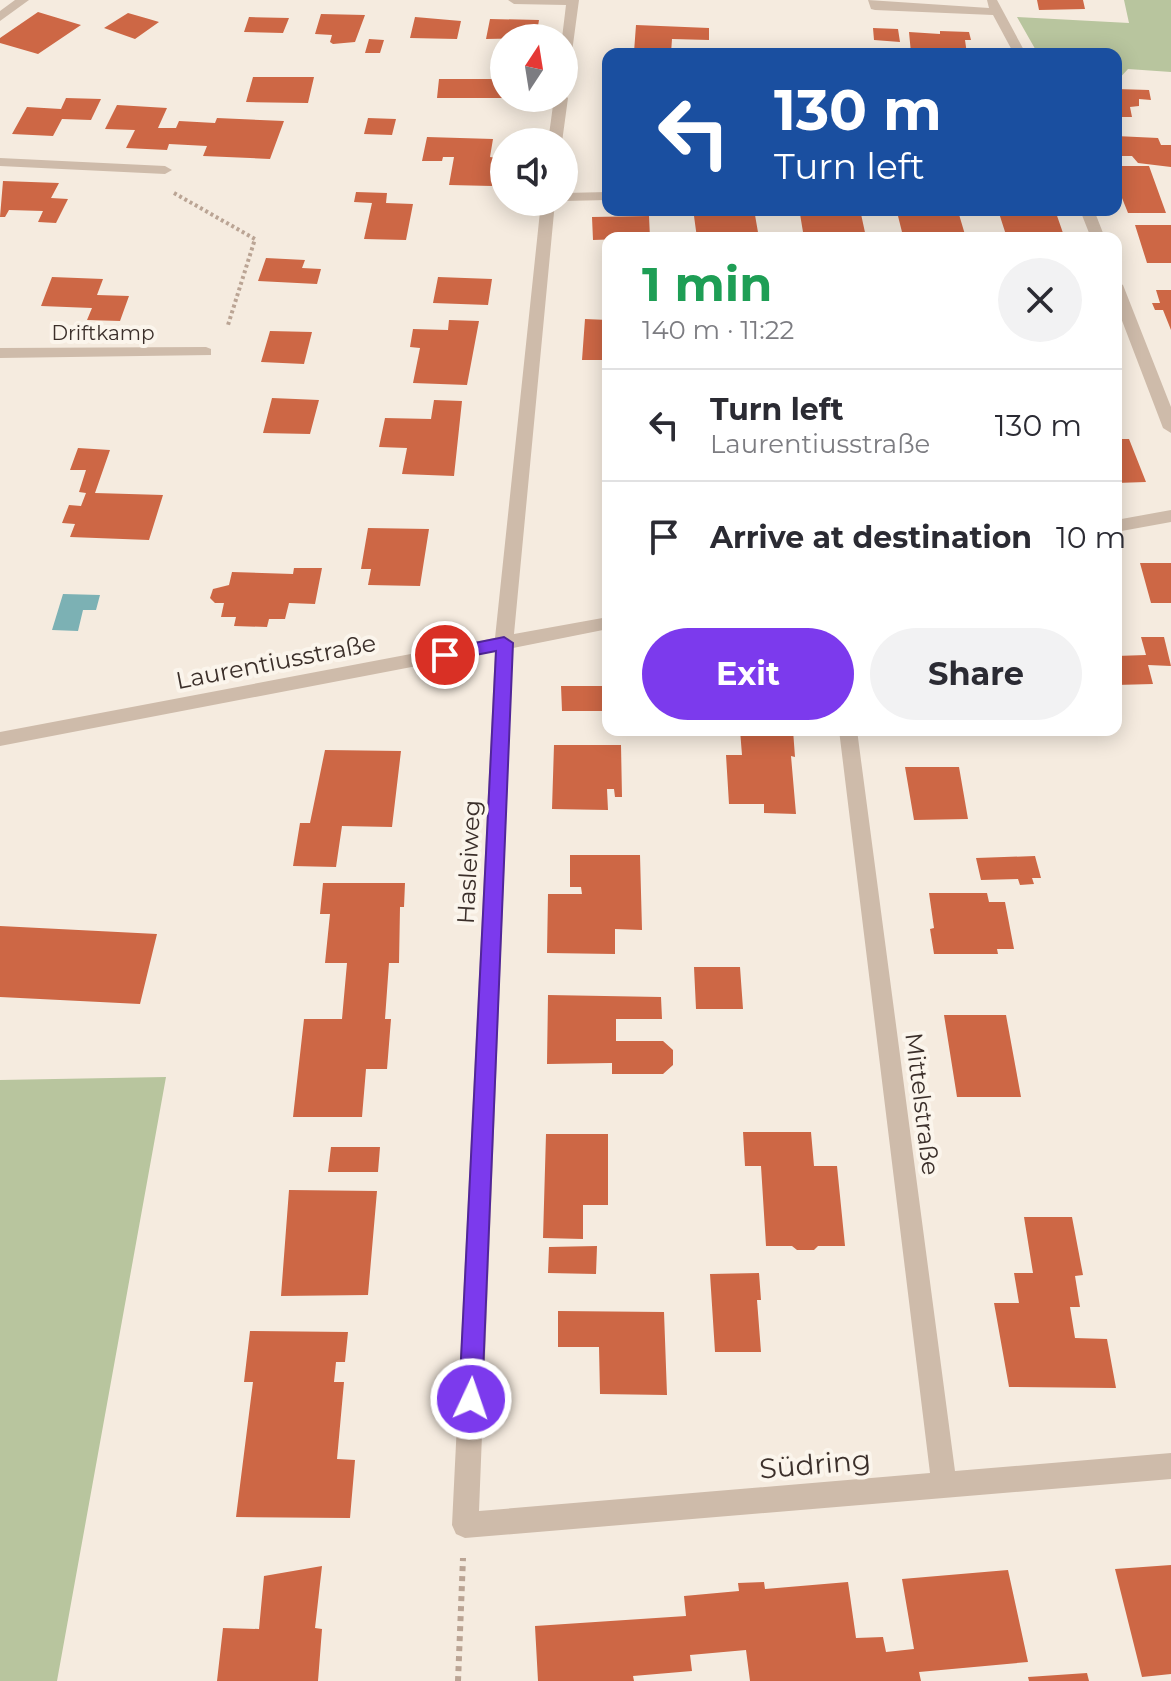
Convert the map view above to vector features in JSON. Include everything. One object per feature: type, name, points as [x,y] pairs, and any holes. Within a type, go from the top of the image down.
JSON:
[{"type":"street","points":[[0,17],[23,0]]},
{"type":"street","points":[[514,0],[573,1],[570,24]]},
{"type":"street","points":[[874,0],[875,6],[996,6],[1017,48]]},
{"type":"street","points":[[0,162],[165,170]]},
{"type":"street","points":[[578,197],[602,196]]},
{"type":"street","name":"Hasleiweg","points":[[465,1525],[504,643],[547,216]]},
{"type":"street","points":[[1122,301],[1171,428]]},
{"type":"street","name":"Driftkamp","points":[[0,353],[206,352]]},
{"type":"street","points":[[1122,525],[1171,516]]},
{"type":"street","name":"Laurentiusstraße","points":[[0,739],[602,624]]},
{"type":"street","name":"Mittelstraße","points":[[849,736],[944,1485]]},
{"type":"street","name":"Südring","points":[[465,1525],[1171,1466]]},
{"type":"path","points":[[132,169],[255,239],[228,325]]},
{"type":"path","points":[[458,1681],[465,1525]]},
{"type":"green space","points":[[1124,0],[1171,0],[1171,72],[1128,69],[1122,76],[1122,48],[1035,48],[1017,17],[1129,23]]},
{"type":"green space","points":[[166,1077],[57,1681],[0,1681],[0,1080]]},
{"type":"water","points":[[63,594],[100,595],[96,610],[83,610],[78,631],[52,630]]},
{"type":"building","points":[[1037,0],[1083,0],[1085,9],[1039,10]]},
{"type":"building","points":[[38,12],[81,25],[38,54],[0,43],[0,38]]},
{"type":"building","points":[[128,13],[159,22],[135,39],[104,28]]},
{"type":"building","points":[[321,14],[365,15],[355,42],[333,44],[330,42],[332,35],[315,34]]},
{"type":"building","points":[[249,17],[289,18],[283,33],[244,32]]},
{"type":"building","points":[[415,17],[461,21],[457,39],[410,38]]},
{"type":"building","points":[[490,19],[539,20],[538,24],[490,24],[490,39],[486,39]]},
{"type":"building","points":[[636,25],[709,28],[709,40],[672,39],[671,48],[634,48]]},
{"type":"building","points":[[873,28],[898,29],[900,42],[874,40]]},
{"type":"building","points":[[940,31],[969,32],[971,40],[965,40],[966,48],[911,48],[909,32],[940,34]]},
{"type":"building","points":[[369,39],[384,40],[380,53],[365,53]]},
{"type":"building","points":[[253,77],[314,77],[308,103],[246,102]]},
{"type":"building","points":[[439,79],[490,79],[490,98],[437,98]]},
{"type":"building","points":[[1122,89],[1149,90],[1151,100],[1139,99],[1139,106],[1130,107],[1132,117],[1122,117]]},
{"type":"building","points":[[66,98],[101,99],[91,120],[62,119],[53,136],[12,134],[27,107],[61,109]]},
{"type":"building","points":[[117,105],[167,108],[158,128],[176,128],[179,121],[215,123],[217,118],[284,121],[270,159],[203,156],[207,146],[169,144],[167,150],[126,148],[135,130],[105,129]]},
{"type":"building","points":[[368,118],[396,119],[392,135],[364,134]]},
{"type":"building","points":[[1122,136],[1158,138],[1161,145],[1171,145],[1171,167],[1138,163],[1132,156],[1122,156]]},
{"type":"building","points":[[427,137],[490,139],[490,186],[449,185],[454,157],[443,157],[442,161],[422,161]]},
{"type":"building","points":[[1122,166],[1149,166],[1166,213],[1128,213],[1122,198]]},
{"type":"building","points":[[3,181],[59,183],[51,198],[68,199],[56,223],[38,222],[43,211],[9,210],[5,217],[0,217]]},
{"type":"building","points":[[356,192],[387,193],[386,203],[413,204],[406,240],[364,239],[372,203],[354,202]]},
{"type":"building","points":[[649,216],[650,232],[602,232],[602,240],[593,240],[592,217]]},
{"type":"building","points":[[694,216],[755,216],[758,232],[696,232]]},
{"type":"building","points":[[800,216],[861,216],[865,232],[803,232]]},
{"type":"building","points":[[898,216],[959,216],[964,232],[902,232]]},
{"type":"building","points":[[1000,216],[1057,216],[1063,232],[1005,232]]},
{"type":"building","points":[[1135,225],[1171,225],[1171,263],[1147,263]]},
{"type":"building","points":[[266,258],[305,260],[302,268],[321,269],[317,284],[258,281]]},
{"type":"building","points":[[52,277],[103,279],[97,295],[129,296],[120,321],[87,320],[92,308],[41,306]]},
{"type":"building","points":[[438,277],[492,279],[488,305],[433,303]]},
{"type":"building","points":[[1156,290],[1171,290],[1171,330],[1163,310],[1155,310],[1152,303],[1160,303]]},
{"type":"building","points":[[585,319],[602,320],[602,360],[582,360]]},
{"type":"building","points":[[449,320],[479,321],[467,385],[413,383],[420,348],[410,347],[413,329],[448,330]]},
{"type":"building","points":[[270,331],[312,332],[304,364],[261,362]]},
{"type":"building","points":[[272,398],[319,400],[310,434],[263,433]]},
{"type":"building","points":[[434,400],[462,401],[454,476],[402,474],[407,448],[379,447],[385,418],[431,419]]},
{"type":"building","points":[[1122,439],[1129,439],[1146,482],[1122,483]]},
{"type":"building","points":[[78,448],[110,450],[95,493],[163,495],[149,540],[70,537],[75,524],[62,523],[69,505],[81,506],[86,493],[79,492],[86,470],[70,470]]},
{"type":"building","points":[[368,528],[429,529],[420,586],[368,585],[371,569],[361,569]]},
{"type":"building","points":[[1140,563],[1171,563],[1171,603],[1151,603]]},
{"type":"building","points":[[294,568],[322,568],[315,604],[289,603],[285,619],[269,619],[267,627],[234,626],[236,617],[221,617],[224,603],[215,603],[210,598],[213,589],[229,585],[232,572],[293,574]]},
{"type":"building","points":[[1141,637],[1164,637],[1171,666],[1148,665],[1153,684],[1122,685],[1122,656],[1146,655]]},
{"type":"building","points":[[561,686],[602,686],[602,711],[562,711]]},
{"type":"building","points":[[740,736],[793,736],[795,757],[791,756],[796,814],[764,813],[764,804],[729,804],[726,755],[742,755]]},
{"type":"building","points":[[554,745],[621,745],[622,797],[615,797],[614,789],[607,789],[608,810],[552,809]]},
{"type":"building","points":[[325,750],[401,751],[392,827],[342,826],[336,867],[293,866],[300,823],[310,823]]},
{"type":"building","points":[[905,767],[959,767],[968,819],[914,820]]},
{"type":"building","points":[[570,855],[640,855],[642,930],[615,929],[615,954],[547,953],[548,894],[582,894],[581,887],[570,887]]},
{"type":"building","points":[[1035,856],[1041,878],[1032,878],[1034,884],[1020,885],[1018,879],[981,880],[976,858]]},
{"type":"building","points":[[323,883],[405,883],[404,907],[400,907],[399,963],[389,963],[385,1019],[391,1019],[387,1069],[366,1069],[362,1117],[293,1117],[304,1019],[342,1019],[347,963],[325,963],[330,914],[320,914]]},
{"type":"building","points":[[929,893],[987,893],[989,902],[1005,902],[1014,949],[997,949],[998,954],[934,954]]},
{"type":"building","points":[[0,926],[157,934],[140,1004],[0,997]]},
{"type":"building","points":[[694,967],[740,967],[743,1009],[696,1009]]},
{"type":"building","points":[[548,995],[661,997],[662,1019],[616,1019],[616,1041],[663,1041],[673,1050],[673,1065],[663,1074],[612,1074],[612,1063],[547,1064]]},
{"type":"building","points":[[944,1015],[1006,1015],[1021,1097],[957,1097]]},
{"type":"building","points":[[743,1132],[811,1132],[814,1166],[837,1166],[845,1246],[797,1250],[792,1246],[766,1246],[761,1166],[745,1166]]},
{"type":"building","points":[[546,1134],[608,1134],[608,1205],[583,1205],[583,1239],[543,1238]]},
{"type":"building","points":[[331,1147],[380,1147],[378,1172],[328,1172]]},
{"type":"building","points":[[289,1190],[377,1191],[368,1295],[281,1296]]},
{"type":"building","points":[[1024,1217],[1072,1217],[1083,1275],[1075,1276],[1080,1307],[1070,1307],[1075,1338],[1107,1339],[1116,1388],[1009,1387],[994,1303],[1019,1303],[1014,1273],[1033,1273]]},
{"type":"building","points":[[597,1246],[596,1274],[548,1273],[549,1247]]},
{"type":"building","points":[[759,1273],[761,1300],[757,1300],[761,1352],[715,1352],[710,1274]]},
{"type":"building","points":[[558,1311],[664,1312],[667,1395],[600,1394],[599,1347],[558,1347]]},
{"type":"building","points":[[250,1331],[348,1332],[345,1362],[336,1362],[334,1382],[344,1382],[337,1459],[355,1460],[350,1518],[236,1517],[253,1382],[244,1382]]},
{"type":"building","points":[[1171,1565],[1171,1674],[1142,1677],[1115,1569]]},
{"type":"building","points":[[322,1566],[315,1628],[322,1629],[318,1681],[217,1681],[223,1628],[259,1629],[264,1576]]},
{"type":"building","points":[[1008,1570],[1028,1662],[919,1672],[921,1681],[750,1681],[746,1650],[690,1655],[692,1671],[633,1676],[634,1681],[538,1681],[535,1626],[686,1616],[684,1596],[739,1591],[738,1583],[764,1582],[765,1589],[848,1582],[856,1638],[883,1637],[886,1652],[914,1649],[902,1579]]},
{"type":"building","points":[[1087,1673],[1089,1681],[1029,1681],[1028,1677]]},
{"type":"route","points":[[445,655],[504,643],[471,1399]]}]
